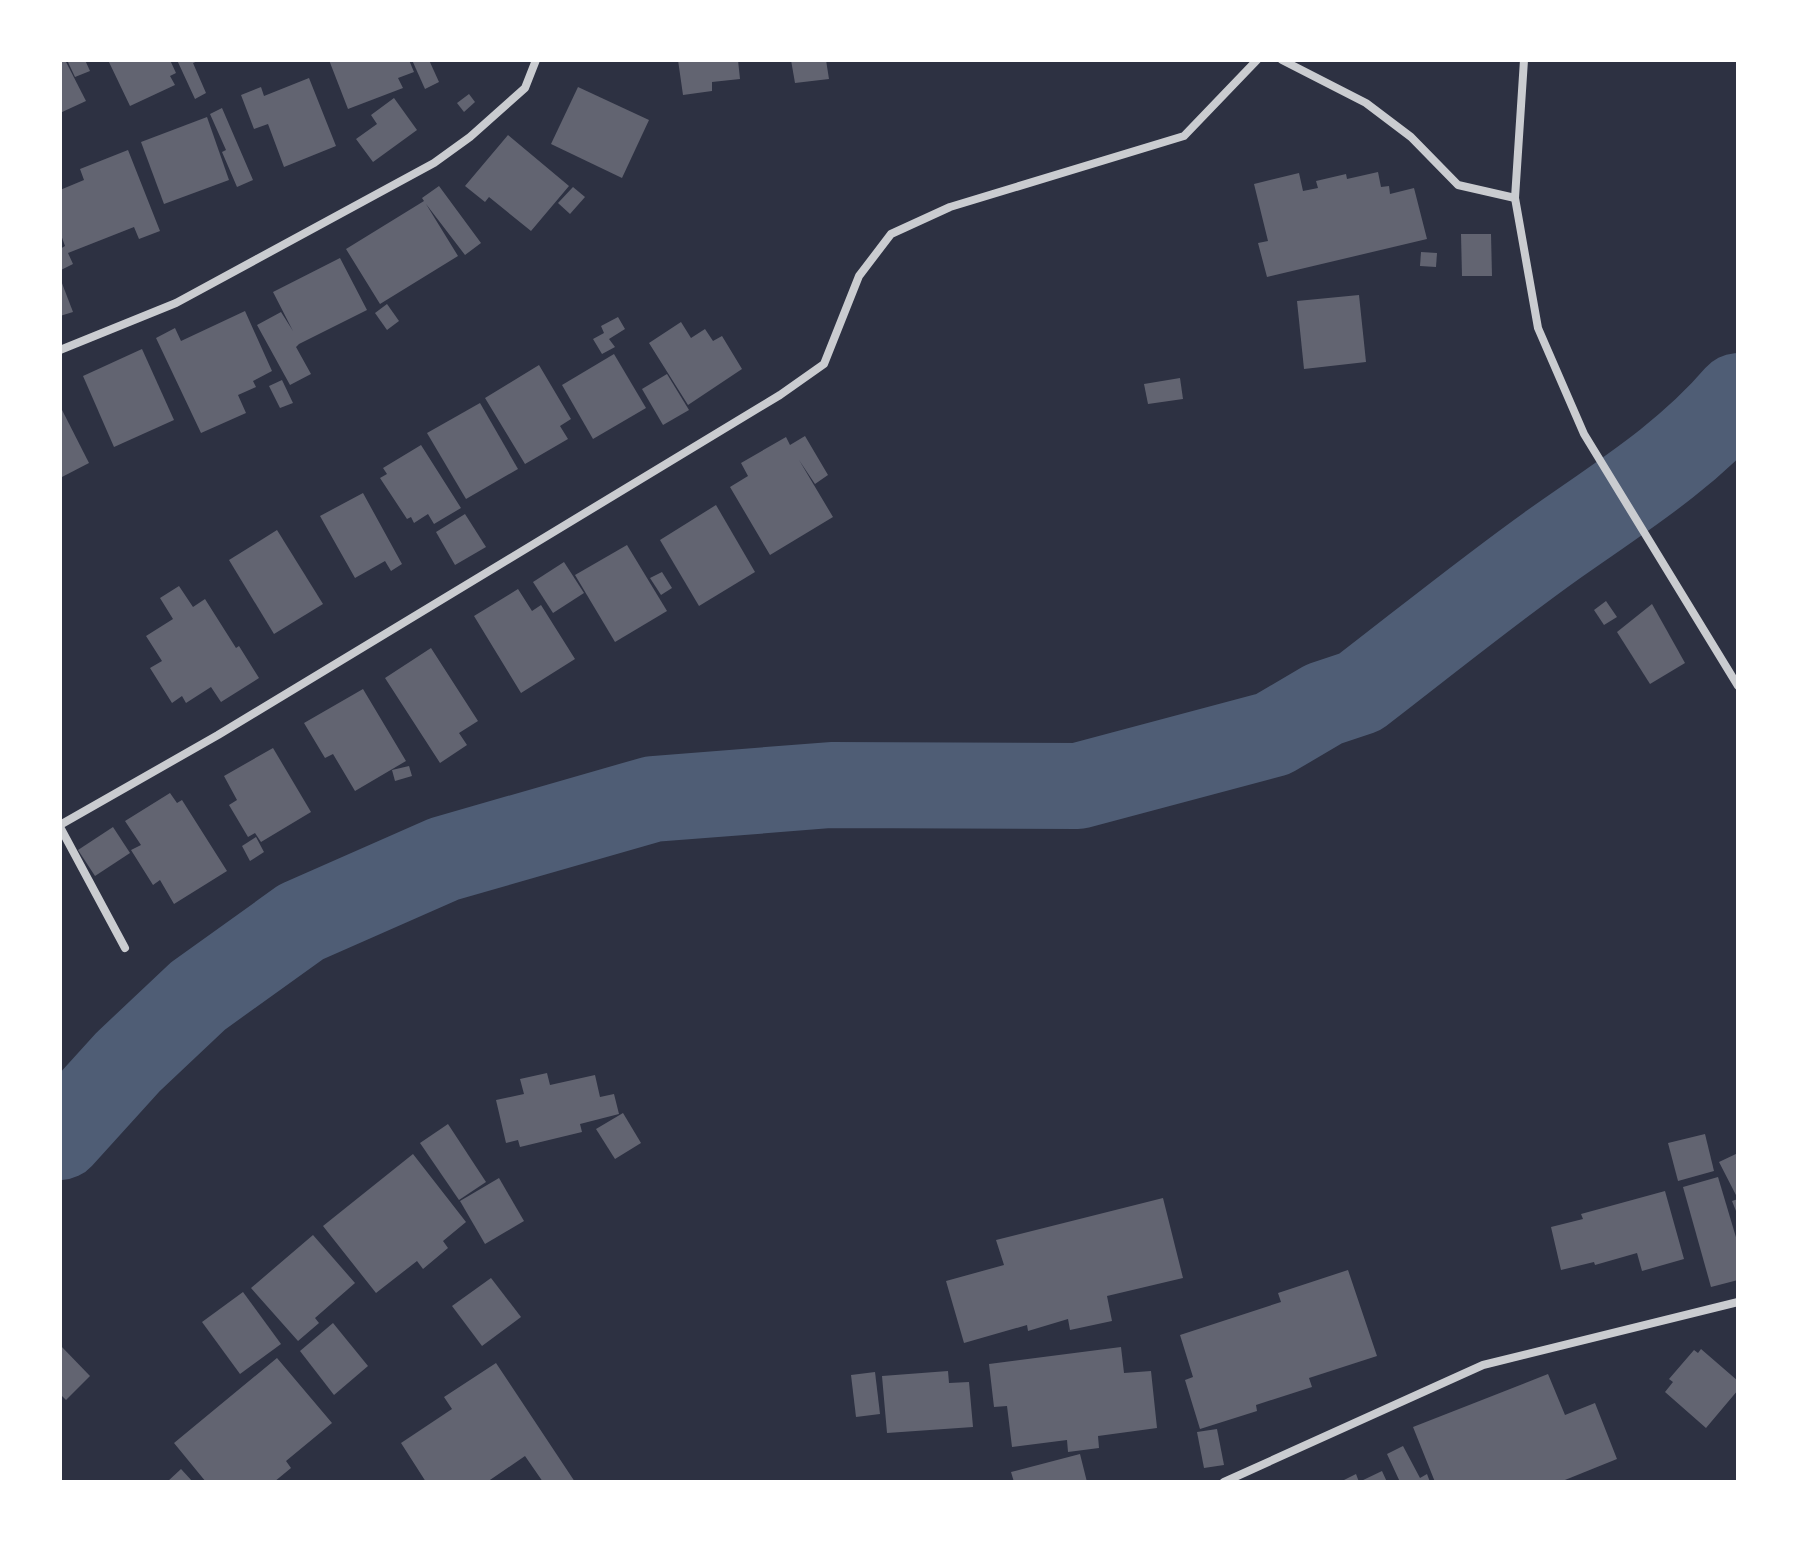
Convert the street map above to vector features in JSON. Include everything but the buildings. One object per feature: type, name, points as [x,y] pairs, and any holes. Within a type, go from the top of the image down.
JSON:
[{"type":"street","points":[[60,350],[176,303],[434,163],[470,137],[525,88],[536,60]]},
{"type":"street","points":[[125,948],[60,826],[218,735],[766,403],[824,364],[859,276],[891,234],[950,207],[1184,136],[1257,60]]},
{"type":"street","points":[[1282,60],[1366,103],[1411,137],[1458,185],[1515,198]]},
{"type":"street","points":[[1524,60],[1515,198],[1538,328],[1584,434],[1738,686]]},
{"type":"street","points":[[1224,1482],[1483,1365],[1738,1302]]},
{"type":"waterway","points":[[60,1137],[128,1062],[198,996],[301,922],[444,859],[653,799],[831,785],[1078,786],[1273,734],[1324,704],[1360,692],[1505,580],[1674,458],[1738,396]]}]
